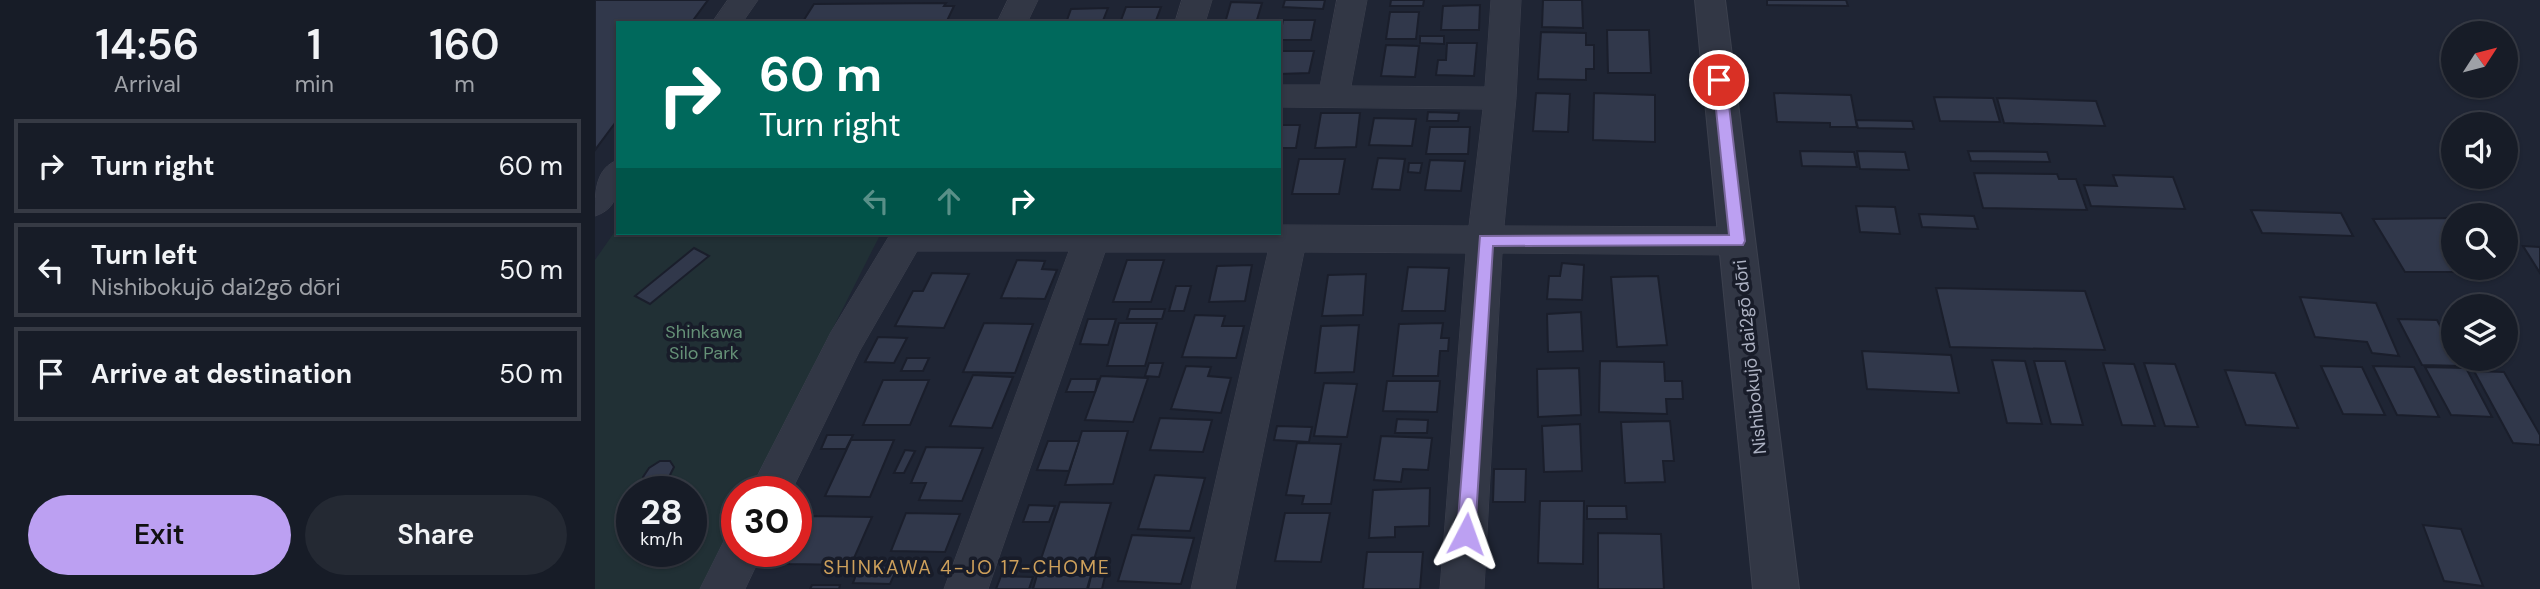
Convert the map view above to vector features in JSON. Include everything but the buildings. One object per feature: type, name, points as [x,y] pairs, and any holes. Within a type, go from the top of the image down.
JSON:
[{"type":"street","points":[[728,21],[743,0]]},
{"type":"street","points":[[1013,21],[1023,0]]},
{"type":"street","points":[[1191,21],[1198,0]]},
{"type":"street","points":[[1333,97],[1352,0]]},
{"type":"street","points":[[1462,589],[1485,240],[1500,97],[1506,0]]},
{"type":"street","name":"Nishibokujō dai2gō dōri","points":[[1710,0],[1776,589]]},
{"type":"street","points":[[1281,96],[1500,97]]},
{"type":"street","points":[[595,203],[616,175]]},
{"type":"street","points":[[778,476],[844,344],[908,235],[1737,241]]},
{"type":"street","points":[[966,589],[1092,238]]},
{"type":"street","points":[[1213,589],[1289,239]]},
{"type":"street","points":[[722,589],[733,567]]},
{"type":"green space","name":"Shinkawa Silo Park","points":[[616,230],[616,235],[880,235],[758,476],[721,476],[721,549],[700,589],[595,589],[595,260]]},
{"type":"district","name":"SHINKAWA 4-JO 17-CHOME","points":[[967,567]]},
{"type":"route","points":[[1466,534],[1485,240],[1737,241],[1719,80]]}]
